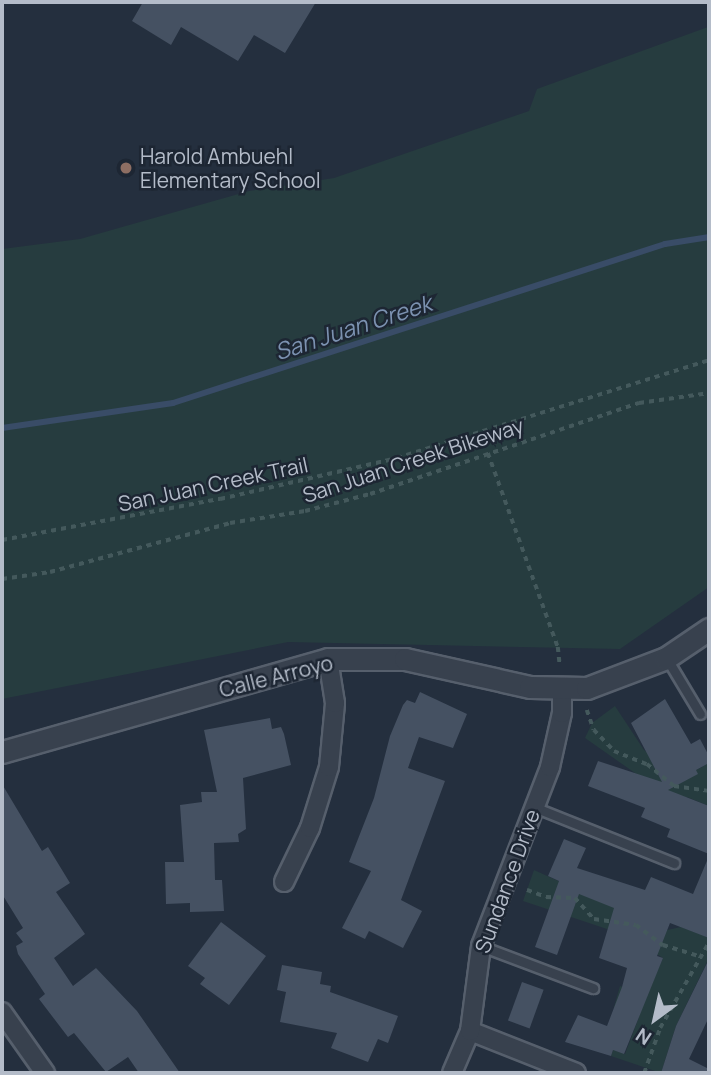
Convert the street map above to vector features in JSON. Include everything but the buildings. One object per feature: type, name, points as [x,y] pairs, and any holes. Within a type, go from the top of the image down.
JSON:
[{"type":"street","name":"Calle Arroyo","points":[[2,752],[328,659],[405,659],[530,687],[587,688],[666,658],[709,629]]},
{"type":"street","points":[[284,881],[310,828],[329,767],[335,703],[328,659]]},
{"type":"street","name":"Sundance Drive","points":[[452,1073],[470,1031],[481,946],[553,753],[562,713],[562,688]]},
{"type":"street","points":[[2,1012],[45,1073]]},
{"type":"street","points":[[470,1031],[576,1073]]},
{"type":"lane","points":[[666,658],[700,714]]},
{"type":"lane","points":[[534,807],[674,863]]},
{"type":"lane","points":[[481,946],[593,988]]},
{"type":"path","name":"San Juan Creek Trail","points":[[2,540],[220,499],[397,458],[709,360]]},
{"type":"path","name":"San Juan Creek Bikeway","points":[[2,579],[50,572],[230,523],[304,512],[639,404],[709,393]]},
{"type":"path","points":[[488,453],[558,647],[562,688]]},
{"type":"path","points":[[587,710],[594,730],[614,751],[648,764],[674,786],[709,791]]},
{"type":"path","points":[[527,890],[546,897],[575,898],[594,919],[636,925],[663,945],[702,957]]},
{"type":"path","points":[[644,1073],[660,1028],[709,942]]},
{"type":"green space","points":[[709,14],[709,587],[620,649],[288,642],[2,699],[2,249],[80,239],[249,191],[334,178],[529,111],[537,89],[708,27]]},
{"type":"green space","points":[[615,706],[644,750],[660,761],[696,770],[709,763],[709,806],[687,797],[682,806],[585,738],[592,723]]},
{"type":"green space","points":[[534,870],[667,930],[681,927],[694,932],[696,926],[709,931],[709,958],[676,1026],[661,1073],[611,1056],[613,1050],[625,1054],[639,1017],[614,1007],[620,986],[646,995],[663,958],[625,935],[523,901]]},
{"type":"waterway","name":"San Juan Creek","points":[[2,428],[173,403],[665,244],[709,237]]},
{"type":"place","name":"Harold Ambuehl Elementary School","points":[[126,168]]}]
